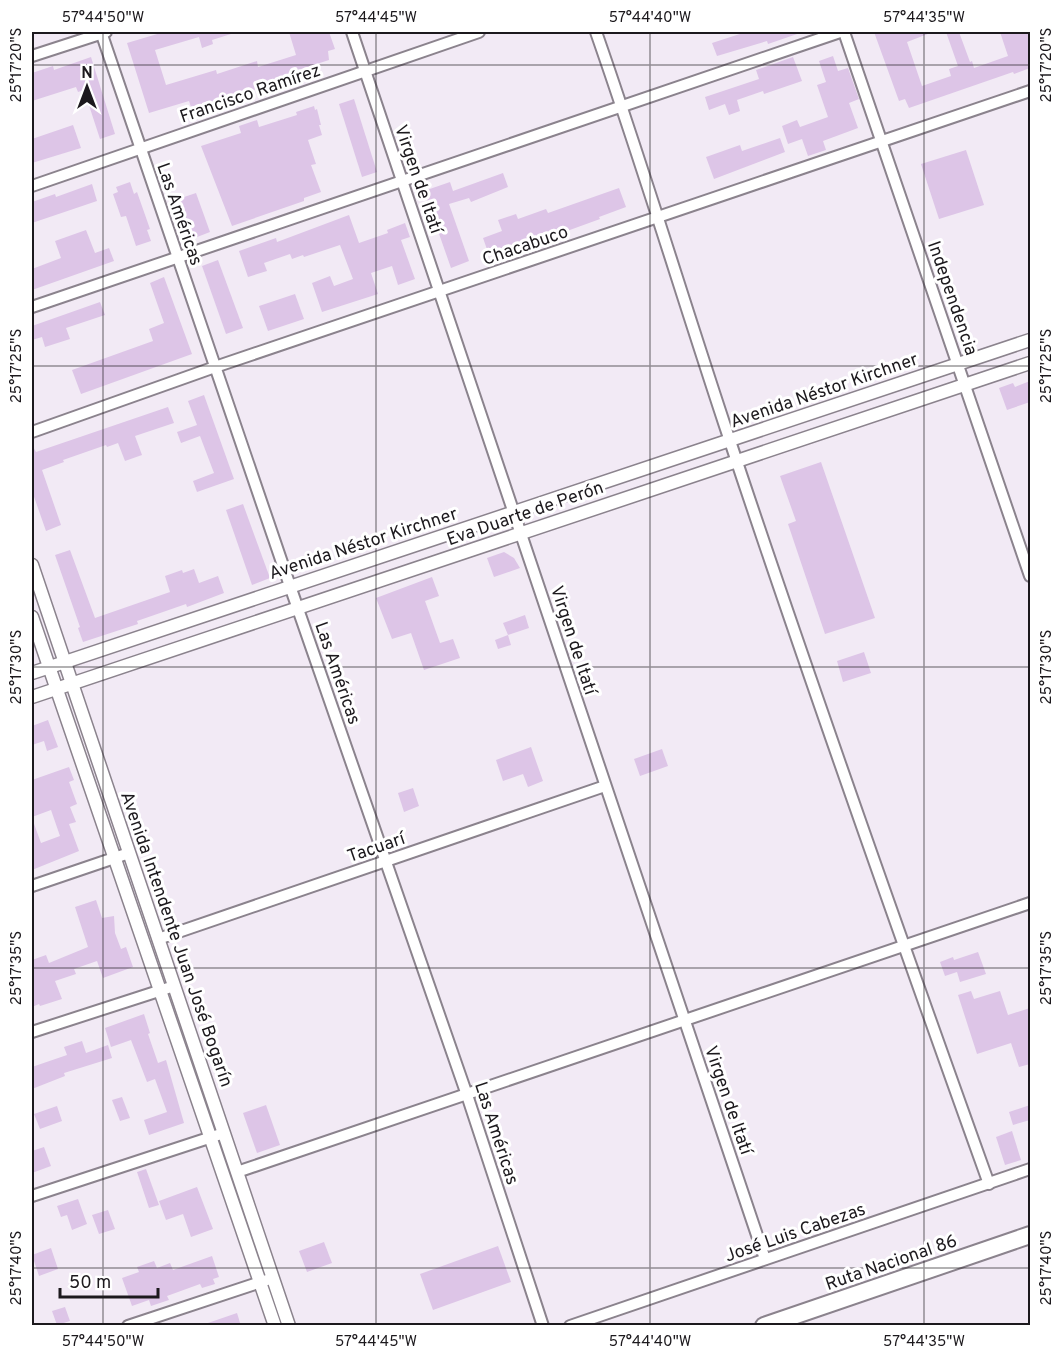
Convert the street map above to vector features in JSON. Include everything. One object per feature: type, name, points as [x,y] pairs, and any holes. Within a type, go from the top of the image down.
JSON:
[{"type":"main road","name":"Ruta Nacional 86","points":[[764,1326],[1030,1235]]},
{"type":"street","points":[[32,56],[103,32]]},
{"type":"street","name":"Las Américas","points":[[103,32],[140,148],[297,608],[467,1095],[543,1326]]},
{"type":"street","name":"Virgen de Itatí","points":[[352,32],[765,1259]]},
{"type":"street","name":"Francisco Ramírez","points":[[32,186],[479,32]]},
{"type":"street","points":[[596,32],[730,441],[904,946],[989,1184]]},
{"type":"street","points":[[32,307],[842,32]]},
{"type":"street","name":"Independencia","points":[[842,32],[959,363],[1030,576]]},
{"type":"street","name":"Chacabuco","points":[[32,432],[215,367],[1030,91]]},
{"type":"street","name":"Avenida Néstor Kirchner","points":[[48,667],[1030,340]]},
{"type":"street","name":"Eva Duarte de Perón","points":[[32,697],[1030,363]]},
{"type":"street","name":"Avenida Intendente Juan José Bogarín","points":[[32,565],[289,1326]]},
{"type":"street","name":"Avenida Intendente Juan José Bogarín","points":[[32,617],[275,1326]]},
{"type":"street","points":[[32,672],[48,667]]},
{"type":"street","name":"Tacuarí","points":[[158,939],[605,786]]},
{"type":"street","points":[[32,886],[129,853]]},
{"type":"street","points":[[237,1172],[904,946],[1030,907]]},
{"type":"street","points":[[32,1032],[174,986]]},
{"type":"street","points":[[32,1196],[224,1133]]},
{"type":"street","name":"José Luis Cabezas","points":[[570,1326],[1030,1169]]},
{"type":"street","points":[[128,1326],[273,1278]]},
{"type":"building","points":[[164,32],[231,32],[231,34],[212,40],[213,44],[202,48],[199,37],[155,50],[166,85],[216,70],[217,74],[257,61],[258,67],[296,55],[289,32],[329,32],[335,49],[328,51],[329,60],[301,69],[303,74],[192,110],[189,101],[149,113],[127,43]]},
{"type":"building","points":[[746,32],[800,33],[768,44],[767,41],[717,56],[712,43]]},
{"type":"building","points":[[874,32],[933,32],[907,42],[922,86],[951,76],[949,69],[958,66],[946,32],[959,32],[974,68],[1008,56],[1000,32],[1030,32],[1030,68],[909,108],[905,99],[899,101]]},
{"type":"building","points":[[833,56],[838,71],[848,68],[859,99],[849,103],[858,128],[823,141],[826,150],[808,156],[802,139],[788,144],[782,126],[797,120],[800,127],[828,117],[817,85],[826,82],[819,61]]},
{"type":"building","points":[[91,57],[115,134],[100,139],[84,90],[78,92],[76,87],[32,101],[32,73],[53,66],[54,70]]},
{"type":"building","points":[[793,57],[802,81],[764,94],[763,91],[737,100],[740,111],[729,115],[725,104],[709,110],[705,97],[759,79],[756,70]]},
{"type":"building","points":[[354,99],[377,172],[362,177],[339,104]]},
{"type":"building","points":[[314,106],[315,110],[317,109],[322,135],[308,140],[316,164],[311,165],[321,192],[304,198],[304,201],[232,226],[201,146],[241,133],[239,126],[257,120],[259,127],[297,115],[296,112]]},
{"type":"building","points":[[73,125],[81,148],[32,163],[32,139]]},
{"type":"building","points":[[780,138],[785,152],[714,179],[706,157],[740,145],[742,151]]},
{"type":"building","points":[[966,150],[984,205],[939,219],[921,164]]},
{"type":"building","points":[[503,173],[508,187],[471,202],[469,198],[449,204],[469,261],[451,268],[424,191],[450,182],[453,191]]},
{"type":"building","points":[[130,182],[134,194],[137,192],[150,229],[147,230],[151,241],[136,246],[126,216],[121,217],[113,194],[118,192],[116,187]]},
{"type":"building","points":[[92,184],[97,201],[32,223],[32,202],[55,194],[56,197]]},
{"type":"building","points":[[619,188],[626,207],[556,235],[556,233],[489,255],[483,238],[502,231],[498,220],[516,214],[518,219],[546,209],[548,213]]},
{"type":"building","points":[[196,193],[210,232],[192,239],[178,199]]},
{"type":"building","points":[[349,215],[359,243],[388,233],[387,230],[405,223],[410,237],[401,240],[415,279],[398,285],[392,266],[371,273],[378,294],[322,312],[312,283],[330,276],[334,286],[353,279],[340,245],[304,257],[303,255],[292,259],[290,254],[264,263],[267,271],[248,277],[239,251],[276,238],[277,242]]},
{"type":"building","points":[[86,230],[95,253],[109,248],[114,261],[32,290],[32,269],[61,258],[55,241]]},
{"type":"building","points":[[218,260],[243,328],[226,334],[202,266]]},
{"type":"building","points":[[164,277],[192,354],[81,394],[72,370],[153,341],[149,329],[164,323],[150,283]]},
{"type":"building","points":[[295,294],[304,319],[268,331],[259,306]]},
{"type":"building","points":[[100,302],[105,315],[66,328],[70,339],[45,347],[42,337],[32,340],[32,326]]},
{"type":"building","points":[[1030,381],[1030,402],[1007,410],[999,388],[1013,383],[1015,387]]},
{"type":"building","points":[[204,395],[234,479],[197,492],[193,481],[214,473],[200,436],[181,443],[177,432],[197,425],[188,401]]},
{"type":"building","points":[[168,407],[174,423],[135,436],[142,455],[125,461],[118,443],[63,460],[64,462],[42,470],[61,525],[46,531],[32,491],[32,445],[36,452]]},
{"type":"building","points":[[821,462],[875,618],[825,634],[788,524],[796,521],[780,476]]},
{"type":"building","points":[[243,504],[270,578],[252,585],[226,510]]},
{"type":"building","points":[[70,550],[95,618],[170,592],[165,576],[182,570],[183,573],[194,569],[199,583],[218,576],[224,593],[187,607],[186,604],[137,621],[138,624],[83,642],[55,555]]},
{"type":"building","points":[[504,552],[514,558],[520,568],[494,577],[487,558]]},
{"type":"building","points":[[432,577],[439,596],[425,601],[440,643],[453,639],[460,658],[424,670],[411,633],[392,639],[376,598]]},
{"type":"building","points":[[525,615],[529,628],[508,635],[503,623]]},
{"type":"building","points":[[508,635],[511,645],[498,649],[495,640]]},
{"type":"building","points":[[864,652],[871,673],[843,682],[837,661]]},
{"type":"building","points":[[48,720],[58,747],[47,751],[44,741],[32,745],[32,726]]},
{"type":"building","points":[[531,747],[543,781],[528,787],[523,774],[503,781],[496,760]]},
{"type":"building","points":[[662,749],[668,766],[640,776],[634,759]]},
{"type":"building","points":[[69,767],[74,780],[69,782],[77,804],[70,807],[76,822],[69,824],[79,851],[32,870],[32,822],[41,843],[60,836],[51,810],[32,817],[32,780]]},
{"type":"building","points":[[413,788],[419,806],[404,812],[398,793]]},
{"type":"building","points":[[96,900],[102,918],[114,916],[115,933],[121,949],[126,947],[133,967],[103,978],[97,961],[74,969],[76,974],[55,981],[62,999],[32,1007],[32,960],[46,955],[49,963],[88,947],[75,907]]},
{"type":"building","points":[[978,952],[986,974],[960,982],[957,972],[945,976],[940,962]]},
{"type":"building","points":[[971,991],[974,999],[1000,991],[1008,1015],[1030,1008],[1030,1064],[1019,1067],[1011,1043],[977,1054],[958,995]]},
{"type":"building","points":[[144,1014],[158,1063],[166,1060],[184,1123],[149,1135],[144,1120],[167,1112],[155,1079],[147,1082],[131,1040],[111,1047],[105,1028]]},
{"type":"building","points":[[82,1041],[86,1053],[108,1045],[112,1058],[64,1073],[65,1076],[32,1089],[32,1067],[67,1055],[64,1047]]},
{"type":"building","points":[[122,1097],[130,1118],[120,1121],[112,1100]]},
{"type":"building","points":[[266,1105],[280,1145],[257,1153],[243,1113]]},
{"type":"building","points":[[1030,1105],[1030,1120],[1013,1125],[1009,1112]]},
{"type":"building","points":[[57,1106],[62,1121],[40,1129],[34,1114]]},
{"type":"building","points":[[1012,1131],[1021,1160],[1005,1165],[996,1137]]},
{"type":"building","points":[[44,1147],[51,1166],[32,1173],[32,1151]]},
{"type":"building","points":[[146,1169],[159,1205],[149,1208],[137,1172]]},
{"type":"building","points":[[197,1187],[213,1229],[191,1237],[183,1214],[166,1220],[159,1201]]},
{"type":"building","points":[[78,1199],[87,1224],[72,1230],[67,1215],[61,1217],[57,1206]]},
{"type":"building","points":[[108,1210],[115,1229],[99,1234],[92,1215]]},
{"type":"building","points":[[324,1242],[332,1263],[307,1272],[299,1251]]},
{"type":"building","points":[[498,1246],[511,1282],[433,1310],[420,1274]]},
{"type":"building","points":[[51,1248],[58,1269],[39,1276],[32,1255]]},
{"type":"building","points":[[212,1256],[219,1277],[213,1279],[215,1284],[202,1288],[200,1284],[167,1296],[169,1300],[151,1306],[149,1300],[132,1306],[122,1278],[139,1272],[137,1267],[154,1261],[157,1268],[170,1263],[173,1270]]},
{"type":"building","points":[[65,1307],[70,1321],[57,1325],[52,1311]]},
{"type":"building","points":[[237,1313],[241,1326],[205,1326],[205,1324]]}]
